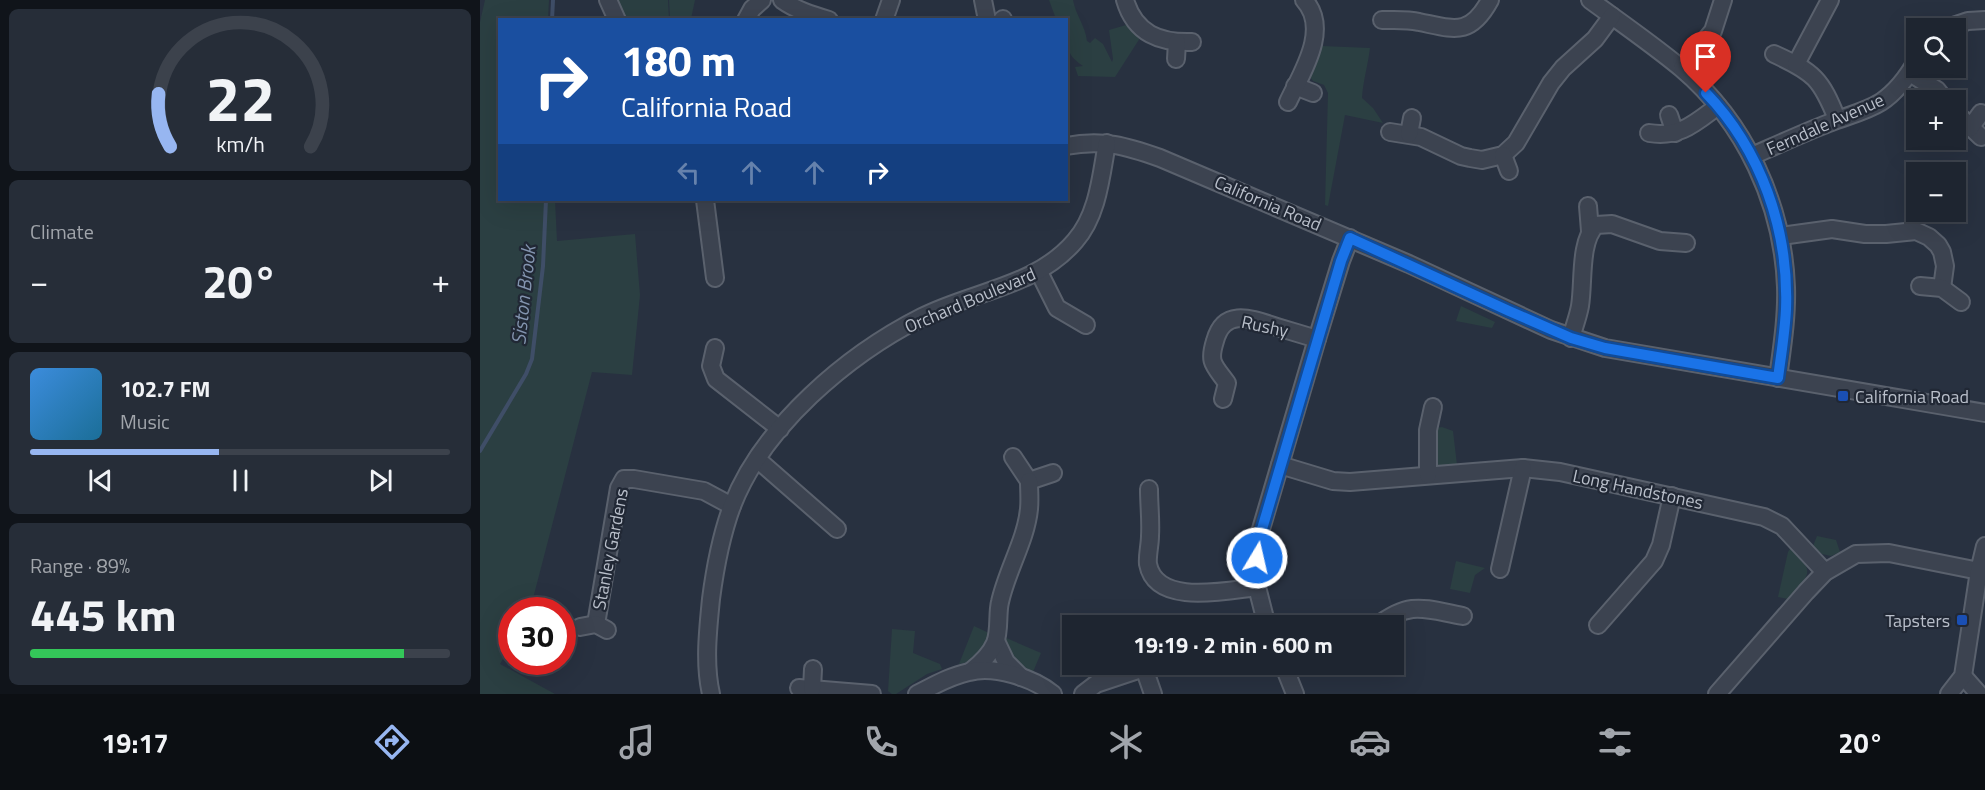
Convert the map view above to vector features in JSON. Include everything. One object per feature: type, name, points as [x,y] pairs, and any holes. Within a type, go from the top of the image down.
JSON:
[{"type":"street","points":[[608,0],[616,18]]},
{"type":"street","points":[[747,18],[752,9],[762,0]]},
{"type":"street","points":[[782,0],[791,7],[822,18]]},
{"type":"street","points":[[885,18],[891,0]]},
{"type":"street","points":[[983,0],[987,18]]},
{"type":"street","points":[[1125,0],[1134,20],[1142,29],[1182,48]]},
{"type":"street","points":[[1304,0],[1313,17],[1314,44],[1292,94],[1313,93]]},
{"type":"street","points":[[1392,26],[1416,21],[1446,29],[1463,28],[1477,20],[1490,0]]},
{"type":"street","points":[[1590,0],[1682,69],[1718,106],[1752,156],[1765,186],[1781,236],[1786,311],[1778,378]]},
{"type":"street","points":[[1682,69],[1713,31],[1723,0]]},
{"type":"street","points":[[1796,64],[1830,0]]},
{"type":"street","points":[[1390,132],[1411,126],[1421,137],[1461,156],[1482,160],[1503,155],[1516,143],[1551,82],[1595,39],[1612,16]]},
{"type":"street","points":[[1966,22],[1985,20]]},
{"type":"street","points":[[1774,54],[1796,64],[1813,76],[1825,90],[1837,119]]},
{"type":"street","name":"Ferndale Avenue","points":[[1752,156],[1881,102],[1895,90],[1906,75]]},
{"type":"street","points":[[1925,78],[1937,90]]},
{"type":"street","points":[[1649,133],[1662,135],[1675,133],[1693,125],[1718,106]]},
{"type":"street","points":[[1966,123],[1975,133],[1981,112]]},
{"type":"street","points":[[1669,115],[1675,133]]},
{"type":"street","name":"California Road","points":[[1068,146],[1100,142],[1133,148],[1160,158],[1350,238],[1571,338],[1605,348],[1985,413]]},
{"type":"street","name":"Orchard Boulevard","points":[[711,694],[708,680],[708,624],[714,579],[732,506],[742,483],[757,459],[780,429],[815,391],[852,360],[924,316],[1039,272],[1056,260],[1076,240],[1093,208],[1107,143]]},
{"type":"street","points":[[1503,155],[1509,171]]},
{"type":"street","points":[[705,201],[715,278]]},
{"type":"street","points":[[1588,206],[1590,231]]},
{"type":"street","points":[[1571,338],[1580,308],[1585,243],[1590,231],[1596,225],[1612,224],[1660,241],[1686,243]]},
{"type":"street","points":[[1781,236],[1832,229],[1865,234],[1916,231],[1929,237],[1942,252],[1945,266],[1942,288]]},
{"type":"street","points":[[1264,615],[1257,587],[1259,543],[1317,339],[1350,238]]},
{"type":"street","points":[[1666,258],[1669,241]]},
{"type":"street","points":[[1039,272],[1057,308],[1086,325]]},
{"type":"street","points":[[1920,286],[1942,288],[1962,302]]},
{"type":"street","name":"Rushy","points":[[1222,399],[1227,383],[1213,364],[1211,354],[1217,333],[1232,319],[1251,319],[1317,339]]},
{"type":"street","points":[[715,348],[711,366],[716,379],[780,429]]},
{"type":"street","points":[[1428,475],[1428,430],[1433,407]]},
{"type":"street","points":[[971,671],[984,660],[996,641],[999,607],[1005,580],[1026,528],[1029,481],[1013,457]]},
{"type":"street","points":[[757,459],[837,529]]},
{"type":"street","name":"Long Handstones","points":[[1280,465],[1333,481],[1350,482],[1523,468],[1560,472],[1764,517],[1782,526],[1825,572]]},
{"type":"street","points":[[1500,569],[1523,468]]},
{"type":"street","points":[[1029,481],[1053,473]]},
{"type":"street","name":"Stanley Gardens","points":[[594,627],[618,488],[624,479],[704,491],[732,506]]},
{"type":"street","points":[[1149,489],[1149,564],[1155,580],[1171,590],[1187,593],[1257,587]]},
{"type":"street","points":[[1598,626],[1654,561],[1661,545],[1672,496]]},
{"type":"street","points":[[1949,694],[1963,676],[1981,591],[1979,571],[1985,546]]},
{"type":"street","points":[[1718,694],[1798,600],[1825,572],[1856,554],[1888,553],[1979,571]]},
{"type":"street","points":[[1393,615],[1419,607],[1463,616]]},
{"type":"street","points":[[996,641],[1006,662],[1021,676]]},
{"type":"street","points":[[1083,694],[1096,684],[1144,668],[1153,694]]},
{"type":"street","points":[[813,669],[805,689],[872,694]]},
{"type":"street","points":[[917,694],[945,680],[971,671],[997,671],[1021,676],[1053,694]]},
{"type":"street","points":[[1288,675],[1295,694]]},
{"type":"street","points":[[1963,676],[1979,694]]},
{"type":"green space","points":[[485,0],[549,0],[548,18],[498,18],[498,201],[555,201],[557,241],[635,234],[640,295],[632,375],[592,372],[533,597],[498,597],[498,675],[520,675],[555,694],[480,694],[480,22]]},
{"type":"green space","points":[[614,0],[668,0],[669,18],[623,18]]},
{"type":"green space","points":[[669,0],[695,0],[691,18],[670,18]]},
{"type":"green space","points":[[1049,0],[1073,0],[1087,41],[1090,43],[1095,38],[1103,44],[1112,62],[1109,30],[1126,25],[1140,38],[1115,77],[1078,76],[1075,67],[1083,66],[1072,56],[1068,48],[1068,18],[1056,18]]},
{"type":"green space","points":[[1322,46],[1370,48],[1362,98],[1373,108],[1383,123],[1345,115],[1328,206],[1325,205],[1328,93],[1324,85],[1313,81],[1310,77]]},
{"type":"green space","points":[[1461,306],[1495,322],[1492,328],[1456,321]]},
{"type":"green space","points":[[1442,427],[1453,431],[1457,465],[1439,466],[1436,464],[1435,428]]},
{"type":"green space","points":[[1817,536],[1836,540],[1840,552],[1831,556],[1822,554],[1813,546]]},
{"type":"green space","points":[[1791,547],[1804,563],[1807,573],[1788,599],[1778,597]]},
{"type":"green space","points":[[1456,561],[1485,568],[1475,575],[1470,593],[1450,589]]},
{"type":"green space","points":[[974,626],[989,633],[988,639],[975,658],[959,664]]},
{"type":"green space","points":[[892,629],[915,631],[913,653],[940,664],[942,669],[927,674],[896,694],[888,691]]},
{"type":"green space","points":[[1004,637],[1041,653],[1033,672],[1014,658]]},
{"type":"waterway","name":"Siston Brook","points":[[552,18],[553,0]]},
{"type":"waterway","name":"Siston Brook","points":[[480,451],[526,374],[532,359],[543,266],[546,201]]},
{"type":"place","name":"California Road","points":[[1843,396]]},
{"type":"place","name":"Tapsters","points":[[1962,620]]},
{"type":"route","points":[[1257,558],[1262,529],[1292,423],[1350,238],[1571,338],[1605,348],[1778,378],[1786,311],[1781,236],[1765,186],[1752,156],[1737,131],[1706,93]]}]
